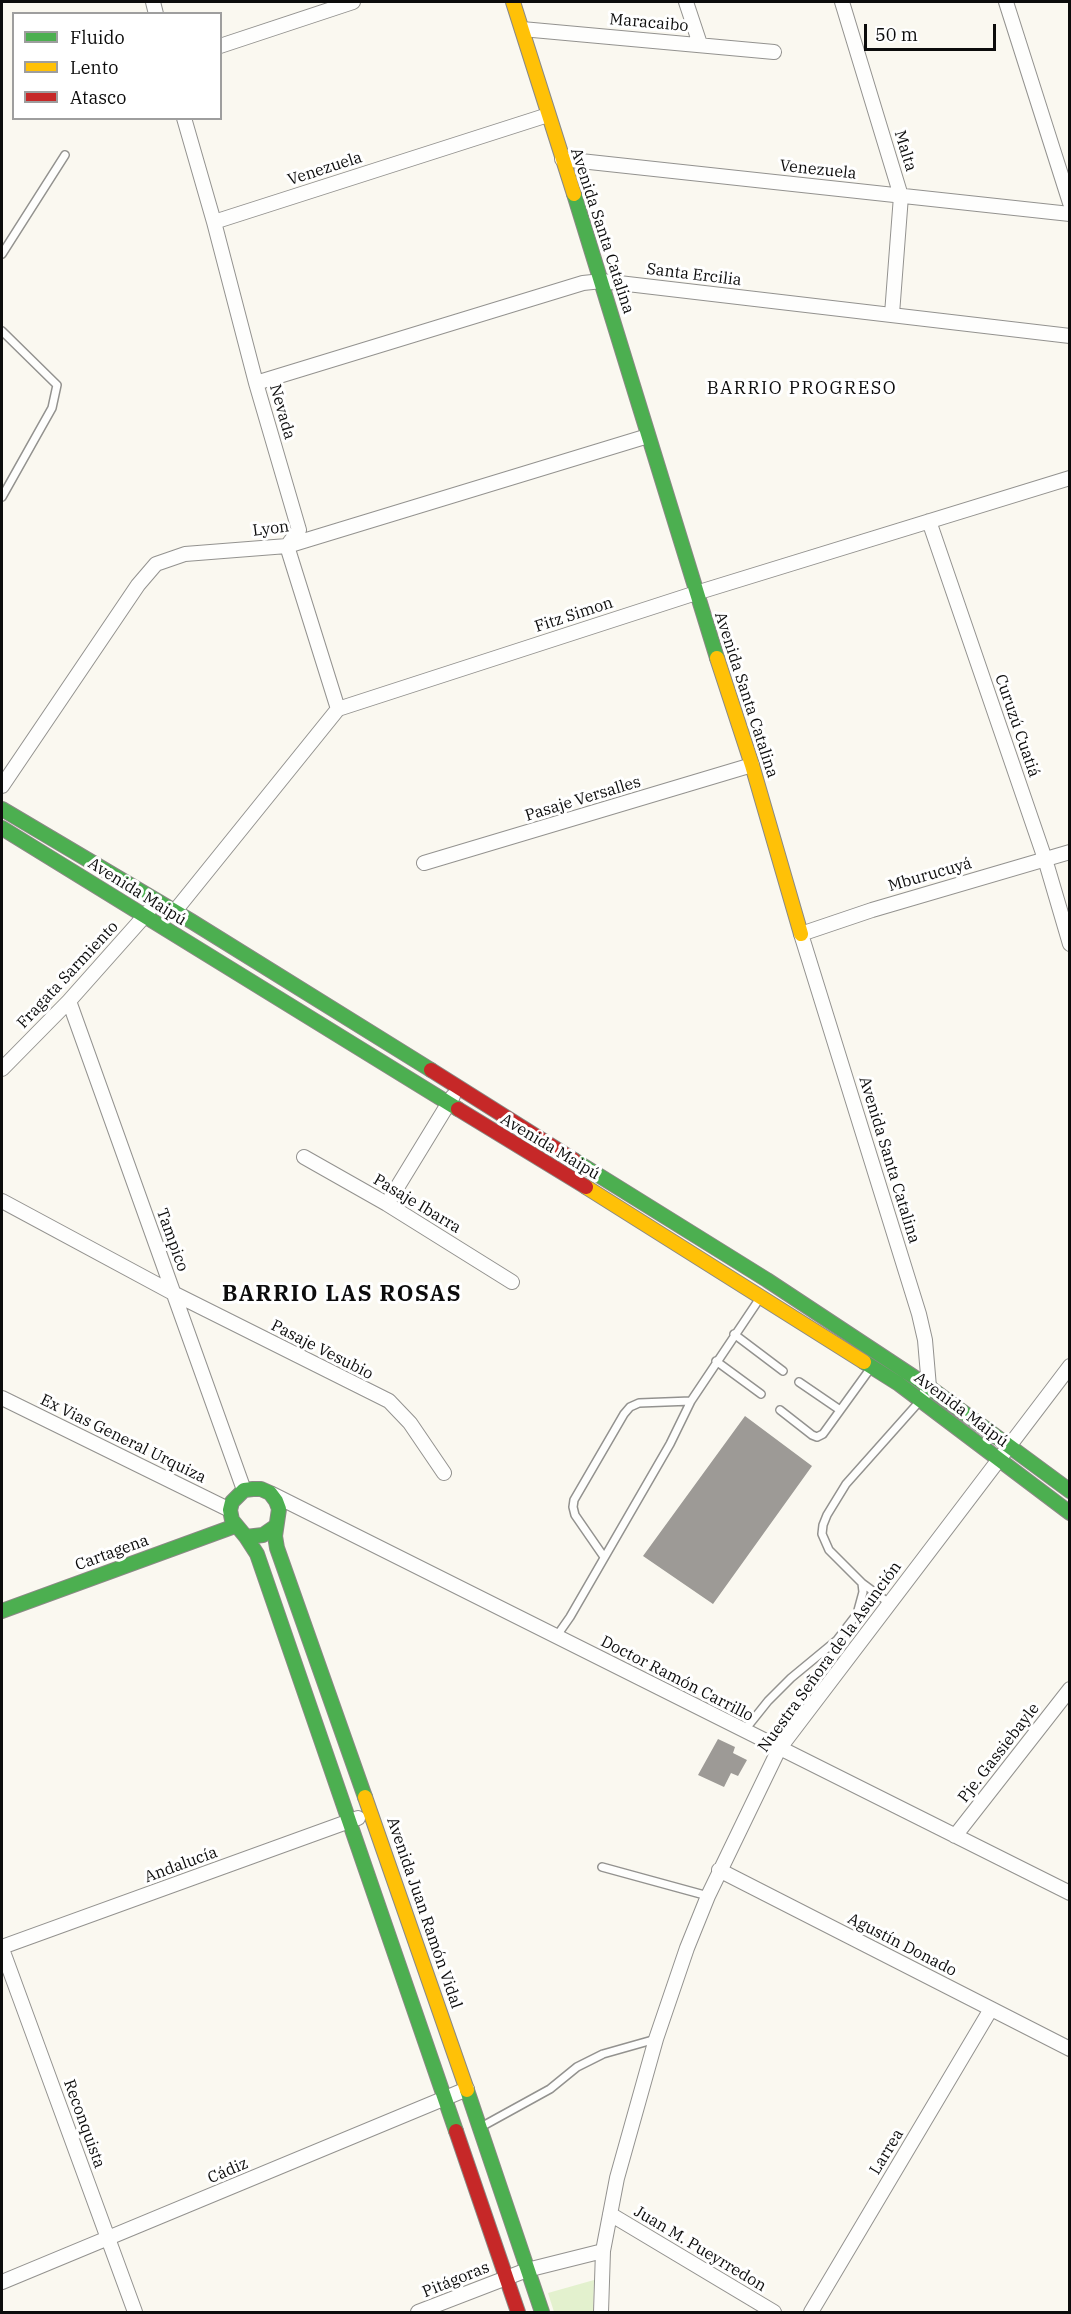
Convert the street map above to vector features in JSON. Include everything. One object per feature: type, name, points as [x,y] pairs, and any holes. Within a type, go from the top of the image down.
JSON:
[{"type":"main road","name":"Avenida Santa Catalina","points":[[513,2],[602,281],[696,593],[752,765],[801,934]]},
{"type":"main road","name":"Avenida Maipú","points":[[2,809],[175,911],[767,1280],[929,1387],[1070,1491]]},
{"type":"main road","name":"Avenida Maipú","points":[[2,828],[762,1296],[920,1400],[1070,1513]]},
{"type":"main road","points":[[246,1537],[263,1535],[276,1526],[279,1509],[276,1501],[270,1493],[261,1489],[244,1490],[232,1502],[230,1510],[235,1526],[258,1554],[518,2313]]},
{"type":"main road","name":"Cartagena","points":[[2,1611],[235,1526]]},
{"type":"main road","name":"Avenida Juan Ramón Vidal","points":[[276,1526],[277,1548],[481,2127],[542,2313]]},
{"type":"street","points":[[222,45],[353,2]]},
{"type":"street","points":[[686,2],[700,44]]},
{"type":"street","name":"Malta","points":[[842,2],[902,196],[892,314]]},
{"type":"street","points":[[1006,2],[1070,203]]},
{"type":"street","name":"Maracaibo","points":[[522,29],[774,52]]},
{"type":"street","name":"Venezuela","points":[[214,222],[548,115]]},
{"type":"street","name":"Nevada","points":[[185,120],[256,383],[299,530],[287,546]]},
{"type":"street","name":"Venezuela","points":[[562,159],[1070,214]]},
{"type":"street","name":"Santa Ercilia","points":[[256,383],[583,283],[602,281],[1070,336]]},
{"type":"street","name":"Lyon","points":[[2,786],[138,585],[156,564],[185,554],[287,546],[648,436]]},
{"type":"street","name":"Fitz Simon","points":[[338,709],[696,593],[1070,478]]},
{"type":"street","name":"Curuzú Cuatiá","points":[[929,521],[1045,859],[1070,944]]},
{"type":"street","points":[[175,911],[338,709],[287,546]]},
{"type":"street","name":"Pasaje Versalles","points":[[424,863],[752,765]]},
{"type":"street","name":"Mburucuyá","points":[[801,934],[872,910],[1070,852]]},
{"type":"street","name":"Fragata Sarmiento","points":[[2,1069],[69,1001],[157,901]]},
{"type":"street","name":"Avenida Santa Catalina","points":[[801,934],[919,1314],[925,1340],[929,1387]]},
{"type":"street","name":"Tampico","points":[[69,1001],[244,1490]]},
{"type":"street","points":[[387,1204],[458,1086]]},
{"type":"street","name":"Pasaje Ibarra","points":[[304,1156],[387,1204],[512,1282]]},
{"type":"street","name":"Pasaje Vesubio","points":[[2,1201],[173,1293],[389,1401],[410,1423],[444,1473]]},
{"type":"street","name":"Nuestra Señora de la Asunción","points":[[601,2313],[603,2251],[617,2178],[656,2039],[687,1948],[719,1870],[779,1749],[1070,1366]]},
{"type":"street","points":[[920,1400],[929,1387]]},
{"type":"street","name":"Ex Vias General Urquiza","points":[[2,1398],[230,1510]]},
{"type":"street","name":"Doctor Ramón Carrillo","points":[[270,1493],[1070,1893]]},
{"type":"street","name":"Pje. Gassiebayle","points":[[955,1836],[1070,1689]]},
{"type":"street","name":"Andalucía","points":[[2,1948],[371,1813]]},
{"type":"street","name":"Agustín Donado","points":[[719,1870],[1070,2049]]},
{"type":"street","name":"Reconquista","points":[[2,1948],[135,2313]]},
{"type":"street","name":"Larrea","points":[[811,2313],[991,2009]]},
{"type":"street","name":"Cádiz","points":[[2,2282],[467,2089]]},
{"type":"street","name":"Juan M. Pueyrredon","points":[[610,2214],[774,2313]]},
{"type":"street","name":"Pitágoras","points":[[418,2313],[506,2277],[603,2251]]},
{"type":"lane","points":[[2,254],[65,155]]},
{"type":"lane","points":[[2,331],[57,386],[52,408],[2,496]]},
{"type":"lane","points":[[556,1637],[674,1437],[691,1401],[734,1334],[762,1296]]},
{"type":"lane","points":[[734,1334],[783,1371]]},
{"type":"lane","points":[[716,1361],[761,1394]]},
{"type":"lane","points":[[780,1410],[817,1437],[823,1434],[872,1367]]},
{"type":"lane","points":[[799,1382],[840,1410]]},
{"type":"lane","points":[[889,1603],[862,1583],[829,1550],[822,1534],[823,1525],[846,1484],[920,1400]]},
{"type":"lane","points":[[604,1557],[575,1515],[574,1500],[630,1407],[639,1403],[691,1401]]},
{"type":"lane","points":[[744,1731],[791,1678],[826,1651],[849,1627],[861,1604],[862,1583]]},
{"type":"lane","points":[[602,1867],[708,1896]]},
{"type":"lane","points":[[481,2127],[550,2089],[577,2067],[603,2054],[656,2039]]},
{"type":"green space","points":[[594,2280],[593,2312],[554,2312],[548,2293]]},
{"type":"building","points":[[745,1416],[812,1466],[713,1604],[643,1556]]},
{"type":"building","points":[[718,1739],[735,1747],[733,1753],[747,1760],[738,1776],[731,1773],[724,1787],[698,1775]]},
{"type":"traffic: fast","points":[[574,194],[717,658]]},
{"type":"traffic: fast","points":[[2,809],[191,921],[431,1070]]},
{"type":"traffic: fast","points":[[2,828],[458,1109]]},
{"type":"traffic: fast","points":[[574,1160],[767,1280],[929,1387],[1070,1491]]},
{"type":"traffic: fast","points":[[864,1362],[899,1384],[1070,1513]]},
{"type":"traffic: fast","points":[[276,1526],[263,1535],[246,1537],[232,1520],[230,1510],[232,1502],[244,1490],[253,1489],[261,1489],[270,1493],[276,1501],[279,1509],[275,1536],[277,1548],[365,1797]]},
{"type":"traffic: fast","points":[[2,1611],[235,1526]]},
{"type":"traffic: fast","points":[[246,1537],[257,1554],[456,2131]]},
{"type":"traffic: fast","points":[[467,2090],[542,2312]]},
{"type":"traffic: slow","points":[[513,2],[574,194]]},
{"type":"traffic: slow","points":[[717,658],[752,765],[801,934]]},
{"type":"traffic: slow","points":[[586,1187],[864,1362]]},
{"type":"traffic: slow","points":[[365,1797],[467,2090]]},
{"type":"traffic: jam","points":[[431,1070],[574,1160]]},
{"type":"traffic: jam","points":[[458,1109],[586,1187]]},
{"type":"traffic: jam","points":[[456,2131],[518,2312]]},
{"type":"district","name":"BARRIO PROGRESO","points":[[802,389]]},
{"type":"district","name":"BARRIO LAS ROSAS","points":[[342,1295]]}]
